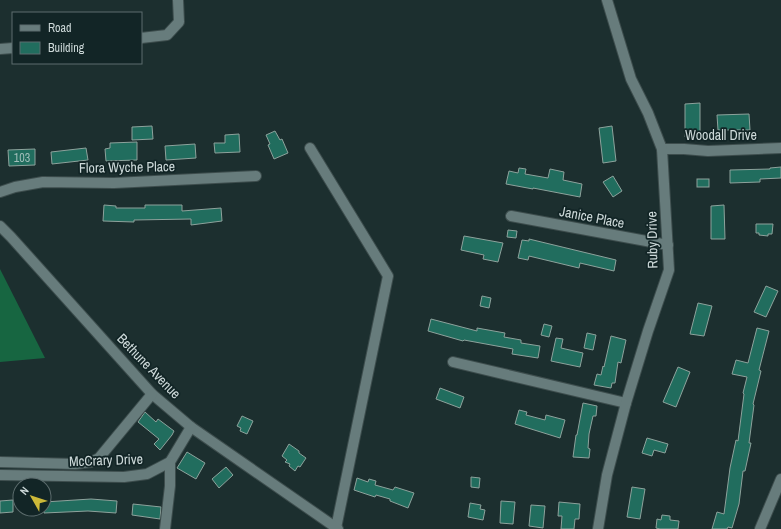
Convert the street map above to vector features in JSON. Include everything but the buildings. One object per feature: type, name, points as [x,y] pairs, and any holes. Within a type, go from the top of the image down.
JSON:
[{"type":"street","points":[[142,38],[167,35],[179,22],[178,0]]},
{"type":"street","name":"Ruby Drive","points":[[598,529],[607,475],[626,403],[648,331],[669,270],[662,149],[648,113],[631,79],[606,0]]},
{"type":"street","points":[[0,49],[12,48]]},
{"type":"street","points":[[310,148],[388,276],[337,528]]},
{"type":"street","name":"Woodall Drive","points":[[662,149],[684,149],[708,152],[781,148]]},
{"type":"street","name":"Flora Wyche Place","points":[[0,192],[15,187],[43,182],[114,183],[256,176]]},
{"type":"street","name":"Janice Place","points":[[511,216],[668,245]]},
{"type":"street","name":"Bethune Avenue","points":[[0,226],[12,237],[152,394],[192,427],[337,528]]},
{"type":"street","points":[[453,362],[626,403]]},
{"type":"street","points":[[0,462],[76,464],[91,462],[99,458],[152,394]]},
{"type":"street","points":[[165,529],[170,486],[170,462],[192,427]]},
{"type":"street","name":"McCrary Drive","points":[[0,475],[124,476],[147,474],[170,462]]},
{"type":"street","points":[[760,529],[781,479]]},
{"type":"green space","points":[[0,269],[45,358],[0,362]]}]
